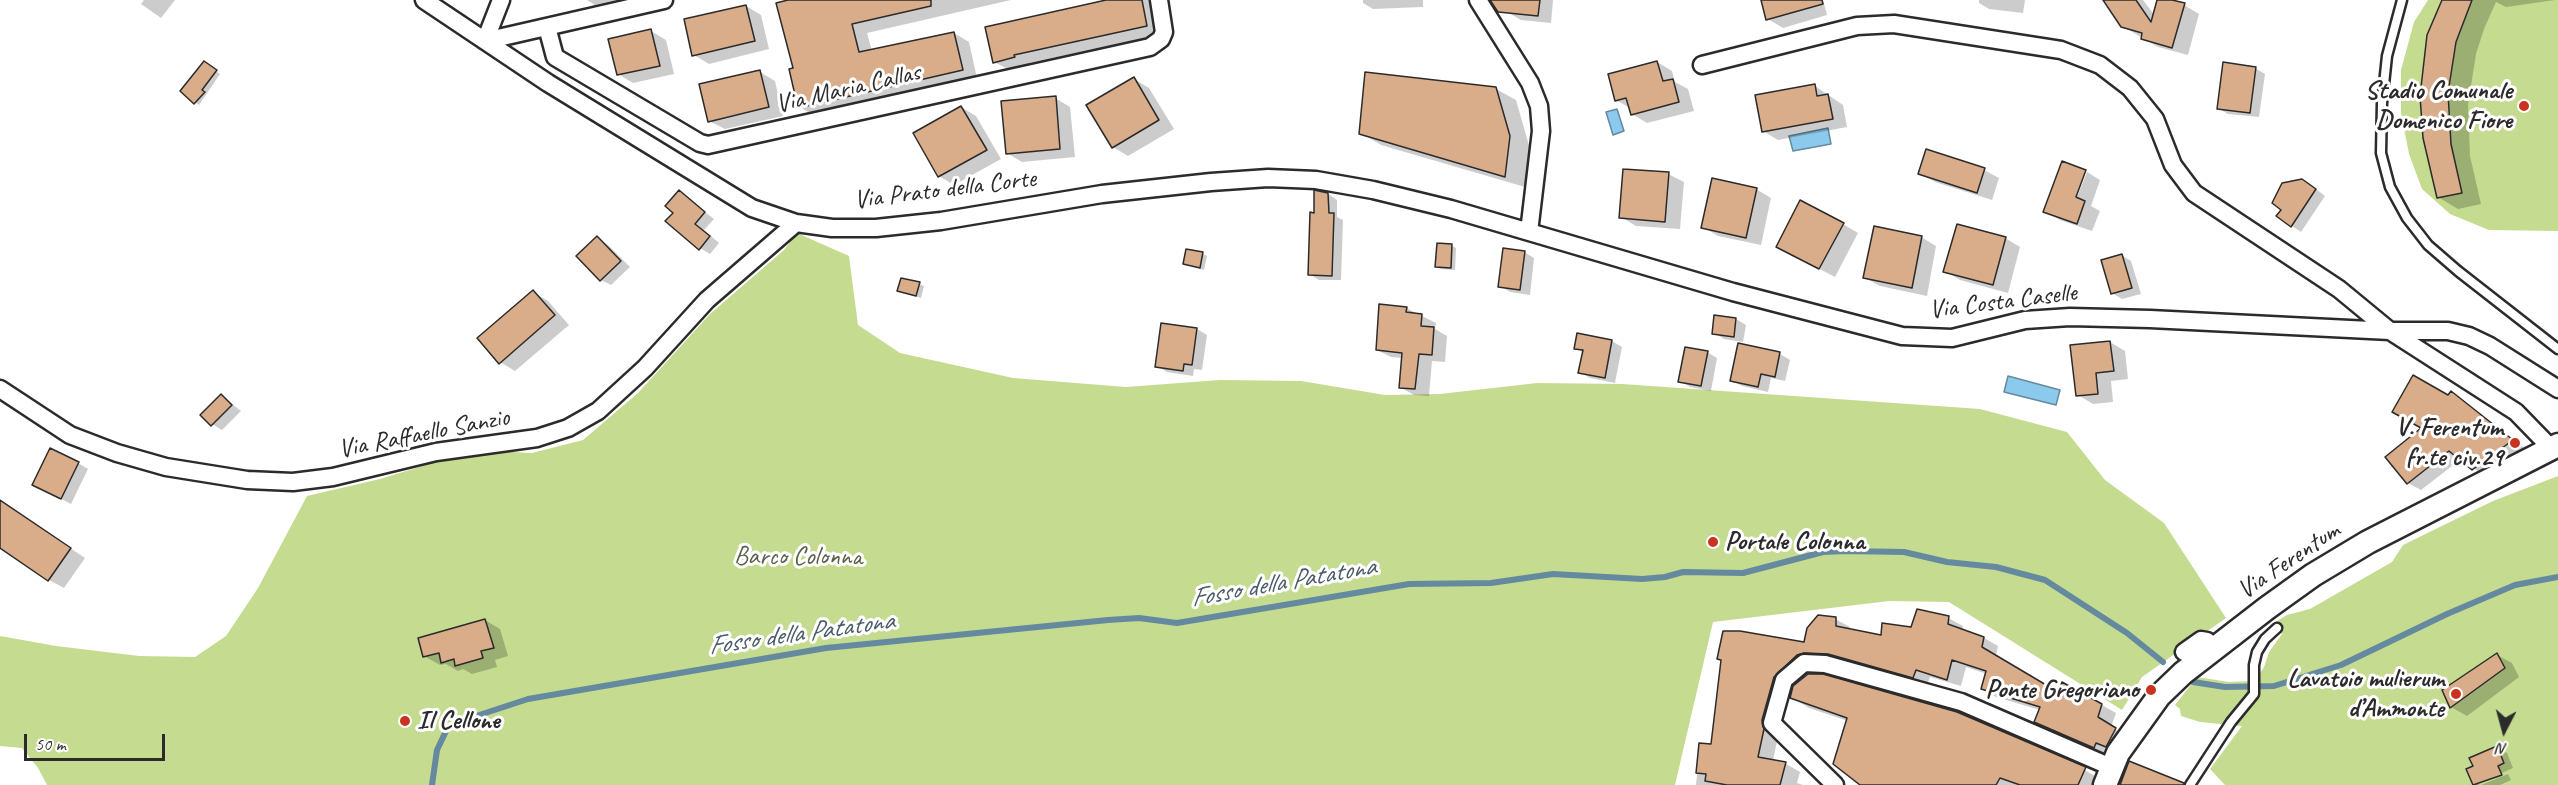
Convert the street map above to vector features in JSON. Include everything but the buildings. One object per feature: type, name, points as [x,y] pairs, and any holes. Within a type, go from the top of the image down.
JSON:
[{"type":"main road","name":"Via Ferentum","points":[[2108,776],[2133,729],[2176,678],[2295,588],[2350,553],[2554,446]]},
{"type":"street","name":"Via Prato della Corte","points":[[423,0],[548,83],[752,208],[796,224],[832,228],[884,227],[941,221],[1101,194],[1218,181],[1282,178],[1327,182],[1367,189],[1451,209],[1529,232]]},
{"type":"street","points":[[485,41],[501,0]]},
{"type":"street","points":[[485,41],[664,0]]},
{"type":"street","name":"Via Maria Callas","points":[[547,27],[555,57],[700,143],[708,145],[1150,47],[1161,39],[1164,32],[1159,0]]},
{"type":"street","points":[[1478,0],[1530,83],[1539,106],[1541,131],[1529,232]]},
{"type":"street","points":[[1702,65],[1857,26],[1894,24],[2061,50],[2100,65],[2130,88],[2155,119],[2173,165],[2194,193],[2338,289],[2390,331],[2516,412],[2554,446]]},
{"type":"street","name":"Via Raffaello Sanzio","points":[[0,389],[70,435],[117,453],[192,472],[247,480],[293,482],[333,477],[436,452],[537,438],[568,428],[598,411],[637,376],[707,300],[796,224]]},
{"type":"street","name":"Via Costa Caselle","points":[[1529,232],[1744,295],[1902,336],[1952,338],[2025,320],[2070,317],[2448,332],[2469,336],[2498,350],[2558,389]]},
{"type":"street","points":[[2184,652],[2201,640],[2207,641],[2216,648]]},
{"type":"street","points":[[1835,785],[1772,723],[1784,680],[1804,663],[1825,664],[1961,702],[2108,776]]},
{"type":"lane","points":[[2402,0],[2387,56],[2382,103],[2381,153],[2390,187],[2413,227],[2432,249],[2558,349]]},
{"type":"lane","points":[[2190,785],[2231,722],[2254,693],[2254,665],[2257,652],[2265,639],[2277,628]]},
{"type":"green space","points":[[2428,0],[2558,0],[2558,231],[2489,230],[2450,214],[2422,189],[2409,154],[2401,113],[2401,70],[2414,22]]},
{"type":"green space","name":"Barco Colonna","points":[[797,233],[849,256],[858,325],[900,353],[1013,378],[1126,387],[1220,380],[1301,381],[1385,395],[1440,394],[1537,383],[1622,384],[1980,409],[2067,432],[2105,480],[2164,523],[2226,618],[2142,677],[2122,710],[1949,602],[1889,601],[1713,622],[1675,785],[47,785],[38,768],[22,748],[0,746],[0,636],[56,646],[139,656],[195,657],[226,636],[258,588],[307,496],[380,479],[475,450],[532,453],[583,440],[638,393],[710,314],[784,250]]},
{"type":"green space","points":[[2558,476],[2558,785],[2225,785],[2210,769],[2242,726],[2200,722],[2181,716],[2180,709],[2175,705],[2197,677],[2229,682],[2255,681],[2264,667],[2269,652],[2282,634],[2274,623],[2287,615],[2310,609],[2392,562],[2403,545],[2493,501]]},
{"type":"water","points":[[1617,109],[1624,131],[1613,135],[1606,112]]},
{"type":"water","points":[[1828,128],[1831,144],[1793,151],[1789,136]]},
{"type":"water","points":[[2008,376],[2060,390],[2056,405],[2004,392]]},
{"type":"waterway","name":"Fosso della Patatona","points":[[432,785],[437,750],[447,729],[464,720],[528,699],[826,648],[1108,620],[1139,618],[1177,623],[1409,584],[1491,583],[1553,574],[1642,579],[1665,577],[1683,572],[1743,573],[1823,552],[1904,552],[1947,562],[1996,567],[2045,580],[2127,633],[2163,662]]},
{"type":"waterway","name":"Fosso della Patatona","points":[[2193,682],[2225,687],[2274,686],[2341,665],[2447,614],[2515,585],[2558,577]]},
{"type":"place","name":"Stadio Comunale Domenico Fiore","points":[[2524,106]]},
{"type":"place","name":"V. Ferentum fr.te civ.29","points":[[2515,443]]},
{"type":"place","name":"Portale Colonna","points":[[1713,542]]},
{"type":"place","name":"Ponte Gregoriano","points":[[2151,690]]},
{"type":"place","name":"Lavatoio mulierum d’Ammonte","points":[[2456,694]]},
{"type":"place","name":"Il Cellone","points":[[405,721]]}]
